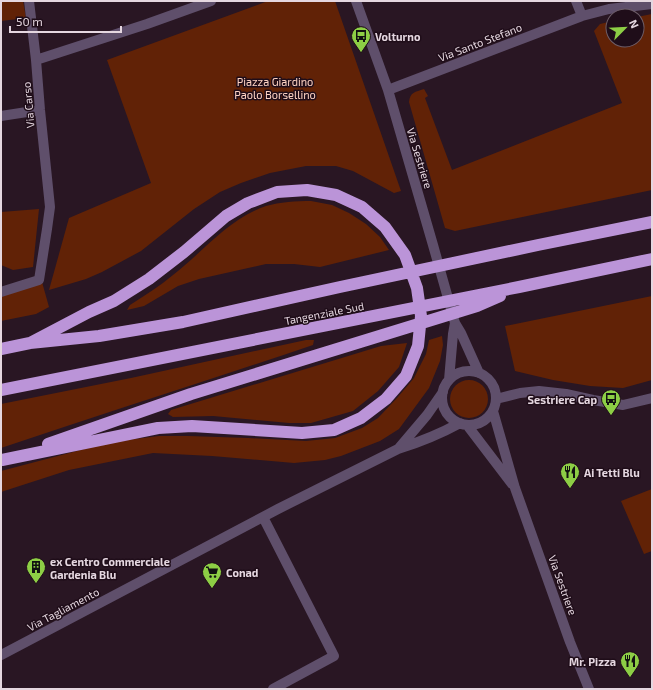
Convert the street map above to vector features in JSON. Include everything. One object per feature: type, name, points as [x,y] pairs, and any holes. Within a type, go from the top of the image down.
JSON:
[{"type":"highway","points":[[2,460],[158,428],[192,426],[302,433],[334,430],[361,418],[386,400],[406,376],[418,346],[421,316],[417,288],[405,255],[385,227],[362,207],[336,195],[307,190],[277,192],[248,202],[226,216],[161,270],[114,301],[89,312],[30,343]]},
{"type":"highway","name":"Tangenziale Sud","points":[[1,349],[30,343],[99,336],[175,323],[340,286],[652,222]]},
{"type":"highway","name":"Tangenziale Sud","points":[[1,390],[519,287],[652,259]]},
{"type":"highway","points":[[2,460],[191,394],[478,306],[519,287]]},
{"type":"street","name":"Via Carso","points":[[1,292],[39,280],[50,207],[30,1]]},
{"type":"street","points":[[36,60],[147,24],[211,1]]},
{"type":"street","name":"Via Sestriere","points":[[356,1],[388,90],[455,323],[479,373]]},
{"type":"street","points":[[576,1],[582,16]]},
{"type":"street","name":"Via Santo Stefano","points":[[388,90],[582,16],[609,9],[652,4]]},
{"type":"street","points":[[1,116],[40,110]]},
{"type":"street","name":"Via Sestriere","points":[[449,380],[455,323]]},
{"type":"street","points":[[471,371],[479,373],[486,377],[492,384],[495,391],[496,400],[493,411],[488,418],[474,425],[463,424],[453,420],[444,407],[442,400],[445,385],[449,380],[463,372],[471,371]]},
{"type":"street","points":[[496,400],[520,392],[538,391],[566,394],[593,400],[623,404],[652,398]]},
{"type":"street","name":"Via Tagliamento","points":[[398,449],[427,415],[443,392]]},
{"type":"street","name":"Via Sestriere","points":[[493,411],[515,488],[570,642],[589,689]]},
{"type":"street","name":"Via Sestriere","points":[[463,424],[515,488]]},
{"type":"street","name":"Via Tagliamento","points":[[1,655],[263,517],[398,449],[418,443],[463,424]]},
{"type":"street","points":[[263,517],[334,656],[273,689]]},
{"type":"green space","points":[[1,1],[23,1],[26,18],[1,21]]},
{"type":"green space","name":"Piazza Giardino Paolo Borsellino","points":[[268,1],[335,1],[401,191],[394,193],[353,171],[336,166],[306,166],[270,173],[220,192],[194,209],[141,251],[102,272],[86,279],[49,290],[69,218],[151,183],[107,60]]},
{"type":"green space","points":[[652,14],[652,190],[455,231],[445,228],[409,102],[410,96],[424,89],[428,96],[425,98],[452,170],[622,103],[594,31],[600,24],[605,23],[605,48],[645,48],[645,15]]},
{"type":"green space","points":[[311,201],[332,205],[349,213],[366,224],[380,237],[389,250],[320,267],[294,264],[266,264],[199,279],[178,286],[144,306],[127,310],[130,305],[168,279],[228,227],[240,219],[266,206],[288,202]]},
{"type":"green space","points":[[39,209],[33,267],[13,270],[1,265],[1,212]]},
{"type":"green space","points":[[42,282],[49,307],[36,314],[1,321],[1,296]]},
{"type":"green space","points":[[652,296],[652,380],[623,388],[590,386],[553,380],[515,371],[505,326]]},
{"type":"green space","points":[[442,336],[443,345],[440,361],[429,388],[399,429],[380,441],[341,456],[325,460],[294,463],[153,453],[69,470],[1,492],[1,471],[111,442],[159,436],[306,441],[335,438],[362,428],[378,418],[414,378],[426,354],[429,340]]},
{"type":"green space","points":[[306,340],[314,340],[313,345],[1,448],[1,404],[131,378]]},
{"type":"green space","points":[[407,343],[399,367],[378,391],[353,411],[311,423],[289,423],[213,416],[173,417],[168,414],[171,410],[381,346]]},
{"type":"green space","points":[[469,380],[479,383],[485,389],[488,399],[485,409],[479,415],[469,418],[459,415],[453,409],[450,399],[453,389],[459,383]]},
{"type":"green space","points":[[652,489],[652,551],[644,554],[621,501]]},
{"type":"place","name":"Volturno","points":[[361,53]]},
{"type":"place","name":"Sestriere Cap","points":[[611,416]]},
{"type":"place","name":"Ai Tetti Blu","points":[[570,489]]},
{"type":"place","name":"ex Centro Commerciale Gardenia Blu","points":[[36,584]]},
{"type":"place","name":"Conad","points":[[212,589]]},
{"type":"place","name":"Mr. Pizza","points":[[630,678]]}]
